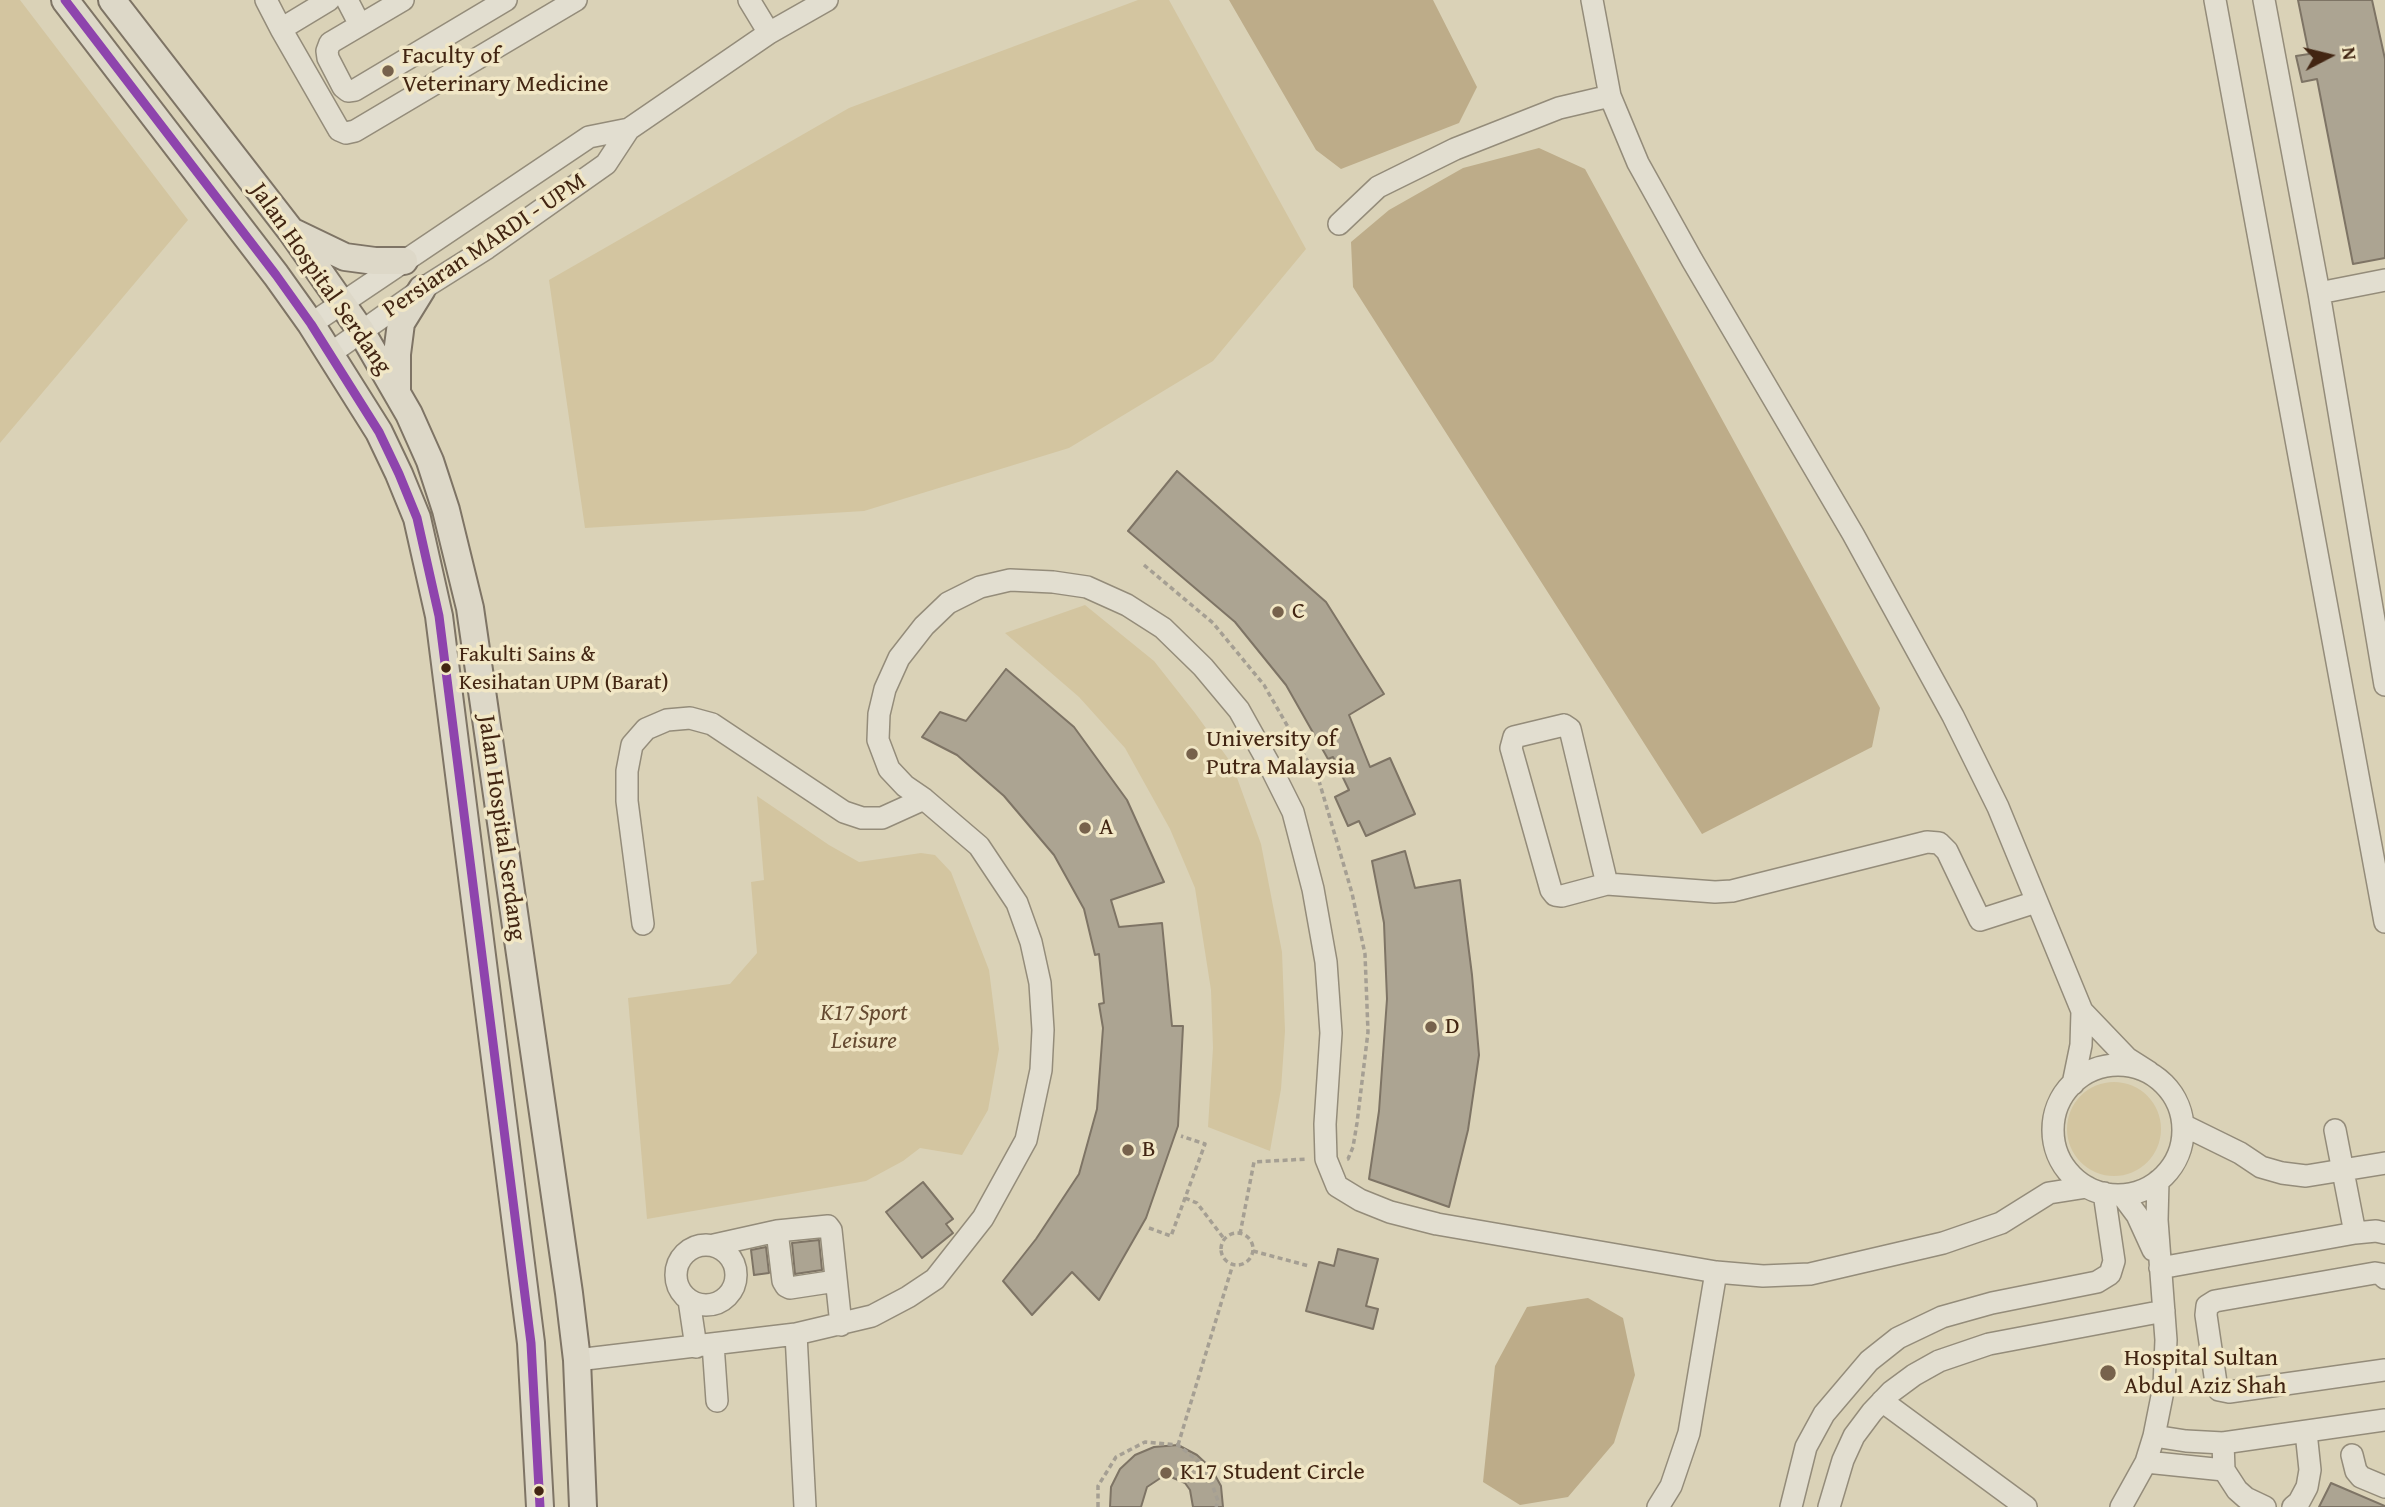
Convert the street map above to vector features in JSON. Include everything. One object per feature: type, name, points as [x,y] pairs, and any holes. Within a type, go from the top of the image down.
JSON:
[{"type":"main road","name":"Jalan Hospital Serdang","points":[[65,0],[276,275],[331,353],[379,432],[400,474],[417,518],[439,616],[531,1343],[540,1507]]},
{"type":"main road","name":"Jalan Hospital Serdang","points":[[112,0],[291,231],[361,331],[397,391],[430,461],[446,510],[470,608],[577,1360],[583,1507]]},
{"type":"main road","points":[[291,231],[345,257],[404,261]]},
{"type":"main road","points":[[397,391],[397,354],[401,323],[422,289]]},
{"type":"street","points":[[266,0],[339,130],[346,133],[355,131],[576,0]]},
{"type":"street","points":[[281,29],[330,0]]},
{"type":"street","points":[[347,0],[360,25]]},
{"type":"street","points":[[403,0],[330,43],[327,51],[343,88],[348,91],[355,90],[506,0]]},
{"type":"street","points":[[749,0],[769,33]]},
{"type":"street","name":"Persiaran MARDI - UPM","points":[[311,324],[589,136],[629,128],[769,33],[827,0]]},
{"type":"street","points":[[577,1360],[796,1334],[872,1316],[935,1279],[983,1218],[1026,1140],[1041,1070],[1043,1030],[1040,984],[1031,942],[1017,903],[979,846],[905,786],[889,769],[878,740],[879,714],[885,689],[899,658],[924,626],[948,603],[980,587],[1010,580],[1087,587],[1127,605],[1163,628],[1203,667],[1239,710],[1293,813],[1313,889],[1326,962],[1331,1033],[1325,1124],[1326,1158],[1337,1186],[1360,1200],[1390,1212],[1437,1224],[1716,1272],[1763,1276],[1810,1273],[1943,1243],[2001,1223],[2049,1193],[2139,1192],[2158,1181],[2173,1166],[2181,1146],[2183,1125],[2178,1104],[2166,1086],[2127,1058],[2082,1011],[1998,807],[1953,716],[1853,534],[1638,163],[1610,96],[1592,0]]},
{"type":"street","points":[[2264,0],[2319,293],[2385,685]]},
{"type":"street","points":[[2220,1],[2385,922]]},
{"type":"street","points":[[1339,224],[1378,187],[1455,149],[1559,108],[1610,96]]},
{"type":"street","name":"Persiaran MARDI - UPM","points":[[331,353],[606,164],[629,128]]},
{"type":"street","points":[[2319,293],[2385,280]]},
{"type":"street","points":[[643,924],[627,801],[627,771],[632,745],[646,729],[667,720],[690,718],[712,724],[844,812],[862,818],[882,818],[924,799]]},
{"type":"street","points":[[1607,884],[1570,729],[1564,725],[1556,726],[1514,737],[1511,748],[1551,890],[1555,895],[1607,884],[1732,891],[1927,842],[1939,843],[1947,852],[1980,920],[2036,902]]},
{"type":"street","points":[[2073,1084],[2081,1045],[2082,1011]]},
{"type":"street","points":[[2149,1072],[2129,1065],[2108,1065],[2089,1072],[2073,1084],[2061,1100],[2054,1119],[2054,1140],[2061,1159],[2073,1175],[2137,1215],[2149,1236],[2160,1268]]},
{"type":"street","points":[[2183,1125],[2261,1167],[2282,1173],[2306,1176],[2385,1163]]},
{"type":"street","points":[[2335,1130],[2355,1233]]},
{"type":"street","points":[[2181,1146],[2215,1141]]},
{"type":"street","points":[[2049,1193],[2061,1159]]},
{"type":"street","points":[[2122,1507],[2146,1462],[2164,1385],[2164,1311],[2157,1220],[2158,1181]]},
{"type":"street","points":[[1791,1507],[1806,1447],[1824,1414],[1869,1362],[1898,1338],[1942,1317],[1992,1303],[2097,1282],[2110,1274],[2115,1261],[2104,1192]]},
{"type":"street","points":[[714,1245],[723,1249],[735,1264],[737,1274],[731,1292],[716,1304],[697,1304],[681,1292],[676,1272],[685,1253],[694,1247],[777,1231],[828,1226],[831,1230],[841,1325]]},
{"type":"street","points":[[777,1231],[783,1281],[786,1286],[836,1281]]},
{"type":"street","points":[[2160,1268],[2355,1233],[2385,1233]]},
{"type":"street","points":[[1658,1507],[1671,1486],[1689,1433],[1716,1272]]},
{"type":"street","points":[[2385,1278],[2375,1273],[2215,1301],[2207,1306],[2206,1315],[2216,1383],[2220,1390],[2229,1392],[2385,1370]]},
{"type":"street","points":[[689,1300],[704,1346],[717,1401]]},
{"type":"street","points":[[1829,1507],[1843,1460],[1854,1436],[1882,1401],[1914,1375],[1938,1361],[1989,1344],[2164,1311]]},
{"type":"street","points":[[796,1334],[805,1507]]},
{"type":"street","points":[[1882,1401],[2026,1507]]},
{"type":"street","points":[[2154,1436],[2223,1443],[2385,1420]]},
{"type":"street","points":[[2293,1507],[2307,1487],[2309,1471],[2306,1432]]},
{"type":"street","points":[[2223,1443],[2224,1470],[2237,1490],[2246,1498],[2265,1507]]},
{"type":"street","points":[[2352,1455],[2356,1471],[2361,1477],[2385,1488]]},
{"type":"street","points":[[2146,1462],[2224,1470]]},
{"type":"path","points":[[1149,1228],[1171,1236],[1205,1144],[1181,1136]]},
{"type":"path","points":[[1240,1234],[1254,1162],[1326,1158]]},
{"type":"path","points":[[1185,1198],[1197,1203],[1225,1240]]},
{"type":"path","points":[[1240,1234],[1250,1240],[1253,1251],[1248,1261],[1244,1264],[1233,1264],[1225,1259],[1222,1245],[1225,1240],[1231,1235],[1240,1234]]},
{"type":"path","points":[[1253,1251],[1310,1266]]},
{"type":"path","points":[[1178,1445],[1233,1264]]},
{"type":"path","points":[[1098,1507],[1098,1486],[1115,1458],[1145,1442],[1178,1445],[1206,1467],[1218,1501],[1216,1507]]},
{"type":"green space","points":[[0,0],[20,0],[188,220],[0,443]]},
{"type":"green space","points":[[1138,0],[1169,0],[1306,249],[1213,361],[1069,448],[864,511],[585,528],[549,280],[849,108]]},
{"type":"green space","points":[[1085,605],[1154,661],[1195,713],[1232,764],[1261,844],[1282,952],[1285,1031],[1281,1089],[1270,1151],[1208,1127],[1213,1048],[1211,990],[1195,888],[1170,829],[1125,748],[1079,697],[1005,633]]},
{"type":"green space","name":"K17 Sport Leisure","points":[[757,796],[859,862],[921,853],[935,855],[951,872],[989,970],[999,1049],[988,1110],[962,1155],[920,1148],[903,1161],[866,1181],[647,1219],[628,998],[730,984],[757,953],[751,882],[764,880]]},
{"type":"green space","points":[[2114,1082],[2132,1085],[2147,1096],[2158,1111],[2161,1129],[2158,1147],[2147,1162],[2132,1173],[2114,1176],[2096,1173],[2081,1162],[2070,1147],[2067,1129],[2070,1111],[2081,1096],[2096,1085]]},
{"type":"shaded area","points":[[1229,0],[1433,0],[1477,87],[1459,123],[1341,169],[1316,150]]},
{"type":"shaded area","points":[[1539,148],[1585,169],[1880,708],[1872,747],[1702,834],[1353,287],[1351,242],[1389,210],[1463,168]]},
{"type":"shaded area","points":[[1588,1298],[1623,1318],[1635,1375],[1614,1443],[1568,1497],[1520,1505],[1483,1482],[1495,1366],[1527,1307]]},
{"type":"building","points":[[2298,0],[2372,0],[2385,59],[2385,258],[2353,264],[2317,79],[2302,82],[2296,56],[2309,54]]},
{"type":"building","name":"C","points":[[1177,471],[1326,602],[1384,694],[1349,715],[1370,767],[1390,758],[1415,814],[1366,836],[1359,821],[1348,826],[1335,797],[1349,790],[1333,757],[1328,759],[1286,685],[1235,622],[1128,531]]},
{"type":"building","points":[[1006,669],[1074,727],[1127,800],[1164,882],[1111,900],[1119,927],[1162,923],[1172,1026],[1183,1026],[1178,1126],[1146,1218],[1099,1300],[1072,1272],[1032,1315],[1003,1281],[1036,1239],[1079,1174],[1097,1109],[1103,1028],[1099,1004],[1104,1003],[1099,954],[1095,955],[1084,909],[1054,855],[1004,796],[957,755],[922,737],[940,712],[966,721]]},
{"type":"building","name":"D","points":[[1405,851],[1415,888],[1460,880],[1472,975],[1479,1055],[1468,1130],[1449,1207],[1369,1179],[1379,1111],[1387,999],[1384,923],[1372,861]]},
{"type":"building","points":[[923,1182],[953,1219],[946,1224],[953,1233],[922,1258],[886,1212]]},
{"type":"building","points":[[819,1240],[822,1270],[795,1274],[792,1243]]},
{"type":"building","points":[[766,1247],[769,1273],[754,1275],[751,1250]]},
{"type":"building","points":[[1338,1249],[1378,1259],[1366,1306],[1378,1309],[1373,1329],[1306,1311],[1319,1262],[1334,1266]]},
{"type":"building","name":"K17 Student Circle","points":[[1178,1445],[1197,1455],[1211,1468],[1221,1486],[1223,1507],[1193,1507],[1190,1490],[1185,1483],[1171,1477],[1162,1477],[1147,1487],[1141,1507],[1110,1507],[1111,1487],[1120,1469],[1135,1455],[1154,1447]]},
{"type":"building","points":[[2331,1483],[2385,1506],[2385,1507],[2319,1507]]},
{"type":"transit line","points":[[65,0],[311,324],[379,432],[417,518],[439,616],[531,1343],[540,1507]]},
{"type":"place","name":"Faculty of Veterinary Medicine","points":[[388,71]]},
{"type":"place","name":"C","points":[[1278,612]]},
{"type":"place","name":"Fakulti Sains & Kesihatan UPM (Barat)","points":[[446,668]]},
{"type":"place","name":"University of Putra Malaysia","points":[[1192,754]]},
{"type":"place","name":"A","points":[[1085,828]]},
{"type":"place","name":"D","points":[[1431,1027]]},
{"type":"place","name":"B","points":[[1128,1150]]},
{"type":"place","name":"Hospital Sultan Abdul Aziz Shah","points":[[2108,1373]]},
{"type":"place","name":"K17 Student Circle","points":[[1166,1473]]}]
